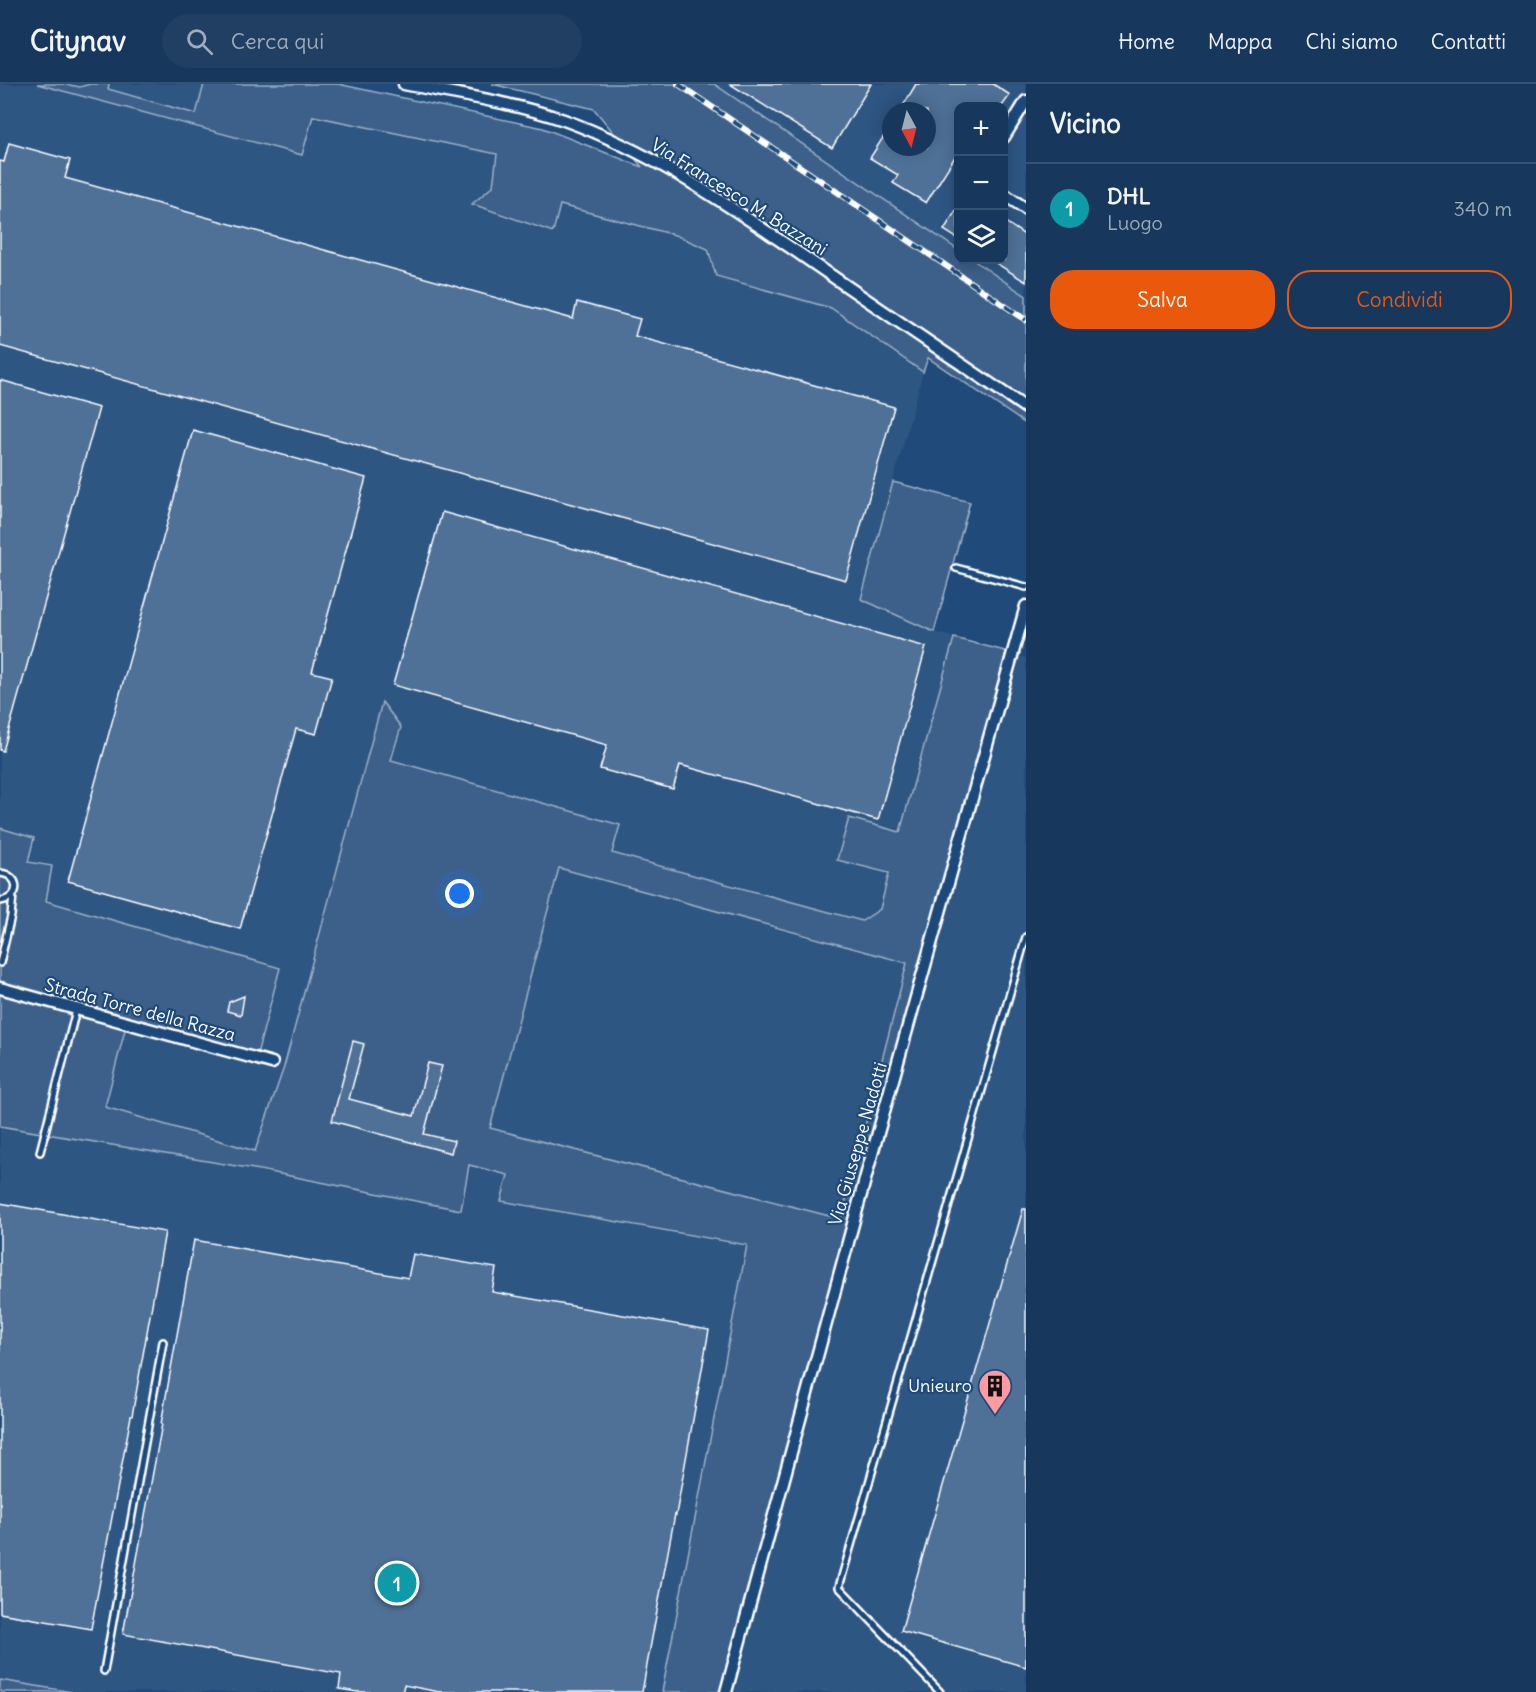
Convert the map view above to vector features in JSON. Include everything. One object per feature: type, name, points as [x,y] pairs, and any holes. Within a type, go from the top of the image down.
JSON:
[{"type":"street","name":"Via Francesco M. Bazzani","points":[[404,84],[562,119],[607,137],[665,166],[728,206],[1026,408]]},
{"type":"street","points":[[1008,130],[1026,101]]},
{"type":"street","points":[[1008,197],[1026,209]]},
{"type":"street","name":"Via Giuseppe Nadotti","points":[[726,1692],[861,1194],[1026,606]]},
{"type":"street","name":"Strada Torre della Razza","points":[[0,988],[272,1063]]},
{"type":"lane","points":[[956,568],[1026,587]]},
{"type":"lane","points":[[0,873],[9,875],[16,886],[0,963]]},
{"type":"lane","points":[[0,901],[6,901],[13,895]]},
{"type":"lane","points":[[940,1692],[839,1587],[1026,937]]},
{"type":"lane","points":[[40,1152],[76,1010]]},
{"type":"lane","points":[[104,1671],[162,1342]]},
{"type":"shaded area","points":[[0,84],[338,84],[543,128],[927,358],[893,482],[970,502],[934,632],[1026,658],[1026,1692],[0,1692]]},
{"type":"shaded area","points":[[37,84],[64,84],[80,87],[90,84],[109,84],[108,89],[196,114],[204,84],[338,84],[543,128],[642,167],[594,109],[492,84],[714,84],[954,247],[954,264],[979,264],[1026,296],[1026,424],[928,358],[923,372],[831,308],[716,276],[708,249],[675,235],[560,205],[553,232],[472,204],[493,186],[497,154],[313,116],[302,155]]},
{"type":"shaded area","points":[[714,84],[1026,84],[1026,296],[979,264],[1008,264],[1008,102],[954,102],[954,247]]},
{"type":"shaded area","points":[[893,482],[970,502],[934,632],[861,599]]},
{"type":"shaded area","points":[[954,638],[1013,653],[727,1692],[662,1692],[747,1245],[501,1201],[508,1175],[469,1165],[461,1210],[260,1170],[0,1126],[0,828],[34,838],[28,862],[52,866],[46,901],[280,968],[256,1058],[126,1026],[105,1107],[255,1151],[284,1067],[382,702],[401,727],[391,760],[620,825],[612,853],[862,921],[880,909],[889,873],[837,860],[849,818],[900,832]],"holes":[[[559,868],[907,963],[841,1219],[490,1128]]]},
{"type":"shaded area","points":[[0,1680],[72,1692],[0,1692]]},
{"type":"building","points":[[730,84],[871,84],[832,148]]},
{"type":"building","points":[[916,84],[993,84],[1010,95],[1005,102],[954,102],[954,158],[926,203],[893,183],[898,175],[870,158],[882,139],[882,156],[936,156],[936,102],[905,102]]},
{"type":"building","points":[[9,143],[70,160],[65,178],[573,319],[577,302],[640,319],[635,336],[894,407],[846,580],[0,346],[0,161],[4,162]]},
{"type":"building","points":[[954,214],[954,236],[944,230]]},
{"type":"building","points":[[1008,224],[1026,236],[1026,282],[997,264],[1008,264]]},
{"type":"building","points":[[0,380],[99,408],[3,751],[0,750]]},
{"type":"building","points":[[193,430],[366,478],[312,672],[332,677],[316,734],[296,729],[240,929],[68,881]]},
{"type":"building","points":[[442,512],[926,647],[878,820],[680,765],[673,789],[600,769],[607,745],[393,685]]},
{"type":"building","points":[[244,996],[241,1015],[227,1011],[229,1002]]},
{"type":"building","points":[[353,1041],[364,1044],[349,1099],[414,1116],[428,1063],[442,1066],[424,1134],[454,1141],[451,1153],[332,1121]]},
{"type":"building","points":[[0,1203],[165,1232],[91,1629],[0,1613]]},
{"type":"building","name":"Unieuro","points":[[1023,1209],[1026,1209],[1026,1667],[901,1631]]},
{"type":"building","points":[[194,1240],[408,1278],[413,1254],[496,1268],[492,1292],[709,1330],[642,1692],[439,1692],[404,1685],[402,1692],[357,1692],[339,1689],[341,1674],[123,1634]]},
{"type":"railway","points":[[678,84],[1026,320]]},
{"type":"place","name":"Unieuro","points":[[995,1415]]},
{"type":"place","name":"DHL","points":[[397,1583]]}]
